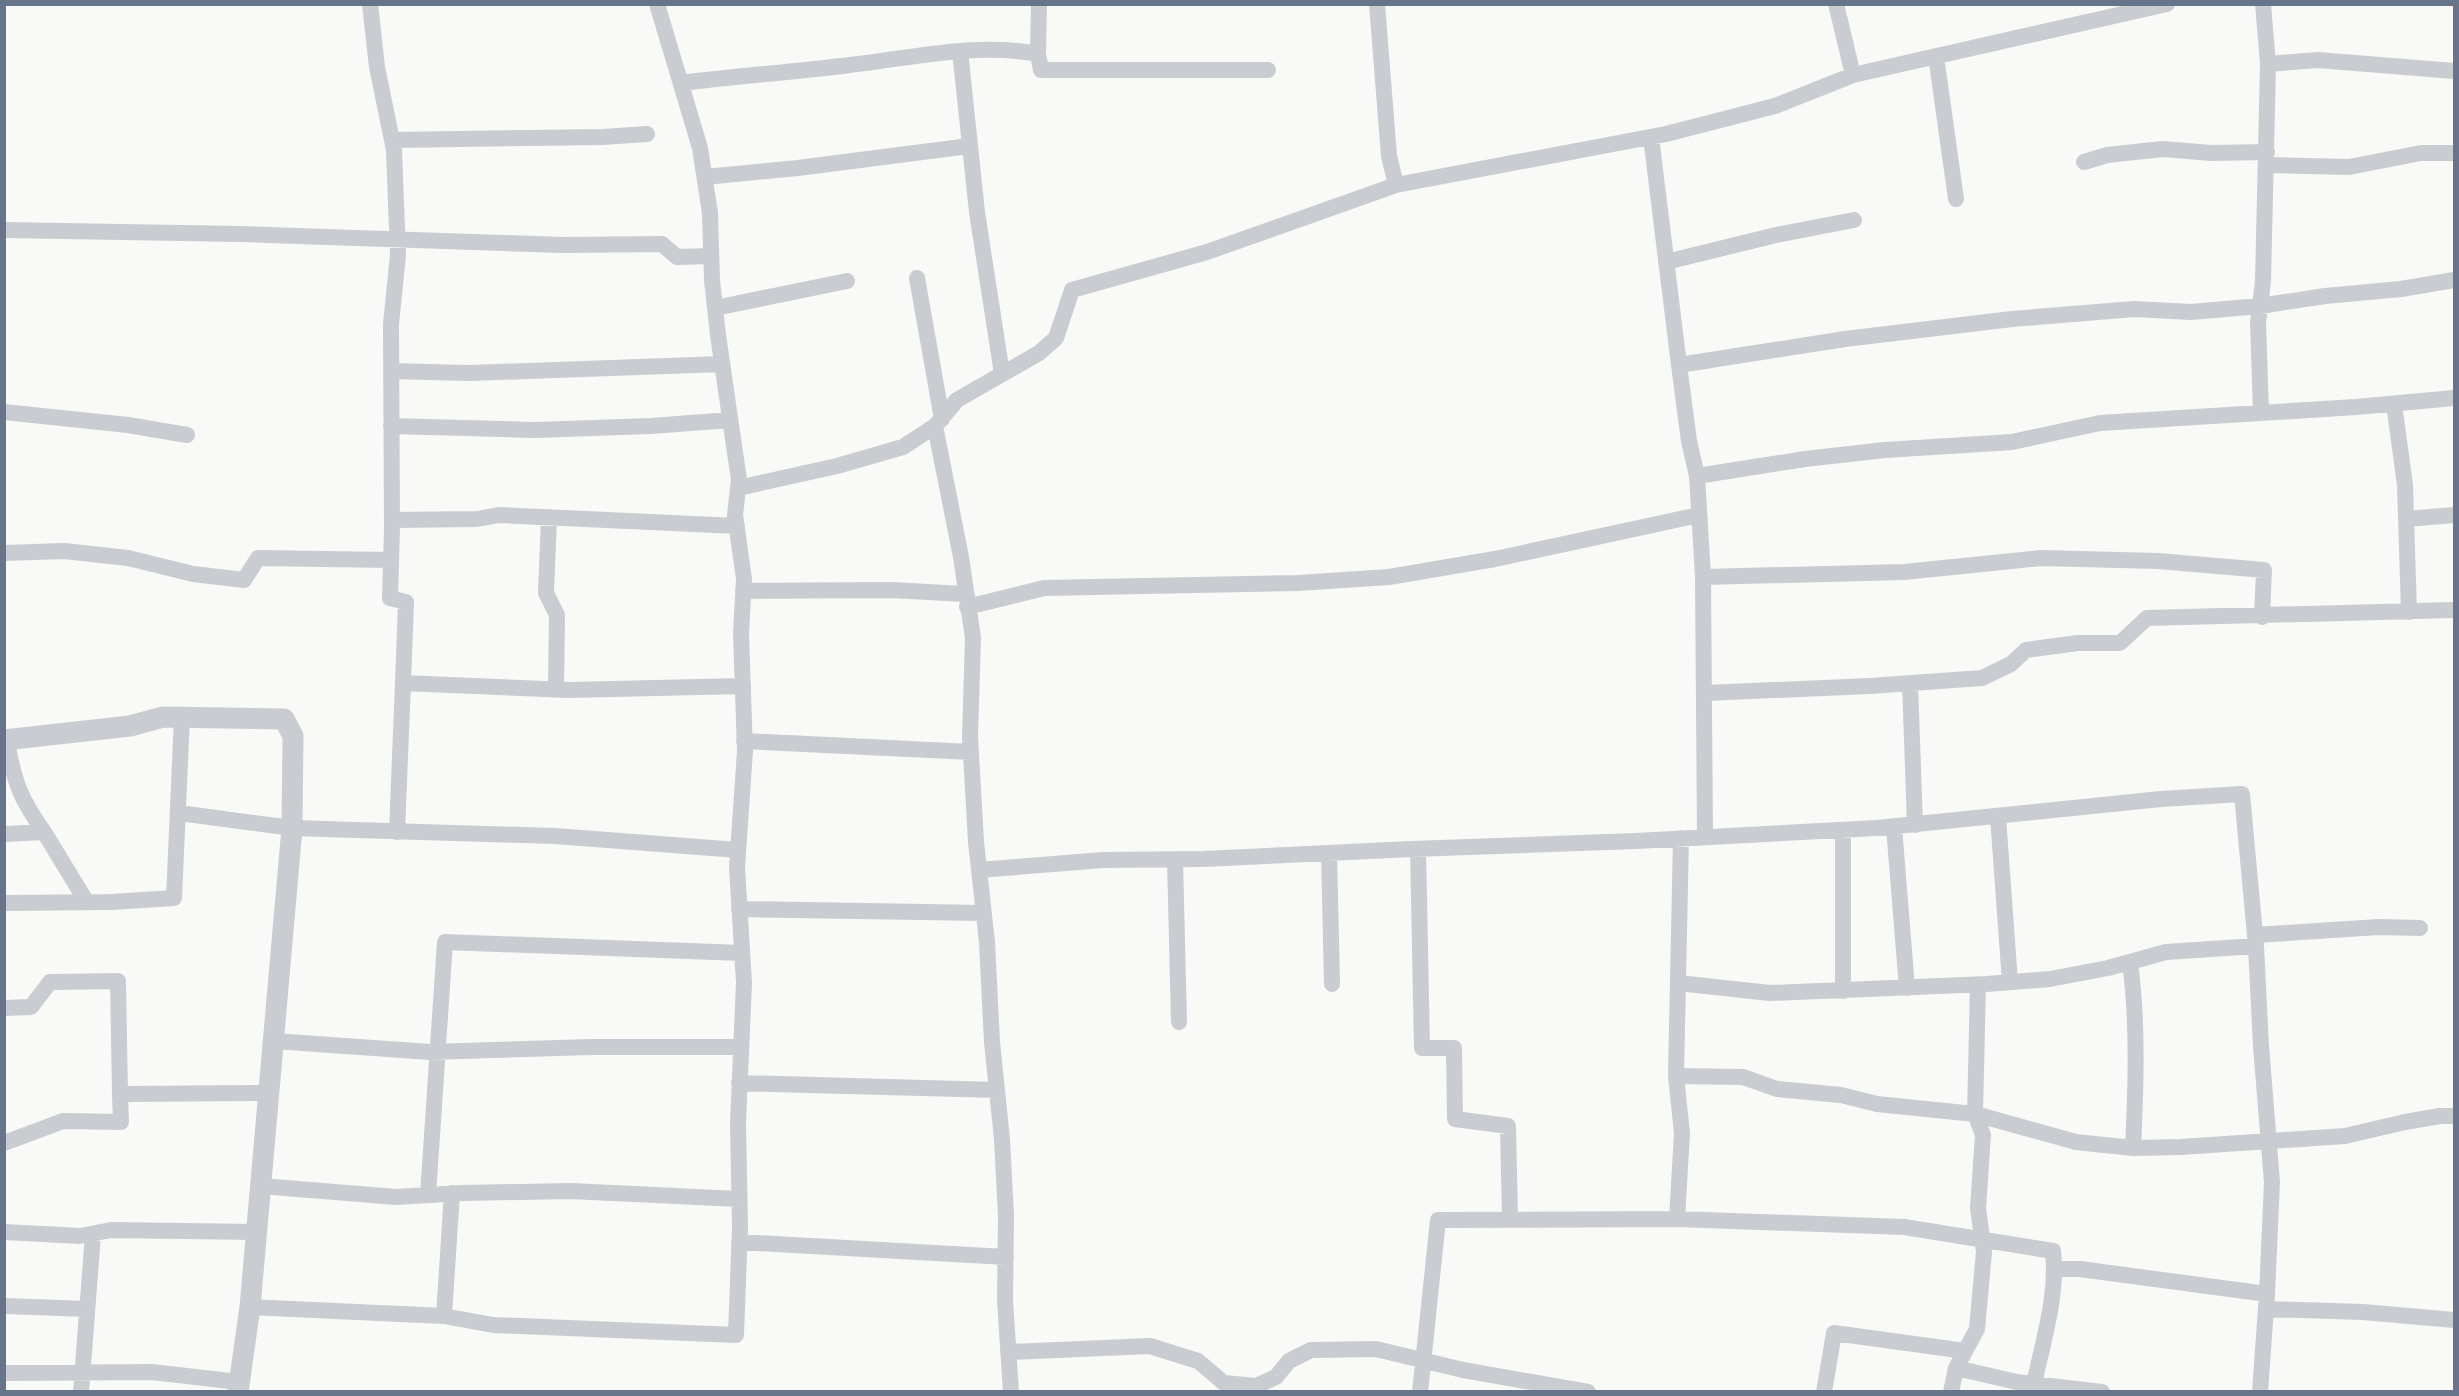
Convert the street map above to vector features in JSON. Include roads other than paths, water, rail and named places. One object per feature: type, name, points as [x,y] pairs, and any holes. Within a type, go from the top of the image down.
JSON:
[{"type":"street","points":[[370,4],[377,67],[392,140],[397,238],[391,324],[390,598],[406,602],[397,832]]},
{"type":"street","points":[[250,1307],[444,1316],[493,1325],[736,1335],[744,983],[738,850],[744,741],[741,633],[743,591],[735,515],[738,488],[715,308],[710,213],[705,177],[700,148],[657,4]]},
{"type":"street","points":[[1039,4],[1038,54],[1041,70],[1268,70]]},
{"type":"street","points":[[1377,4],[1389,156],[1396,185]]},
{"type":"street","points":[[1836,4],[1852,75]]},
{"type":"street","points":[[738,488],[837,466],[903,447],[939,423],[957,400],[1039,353],[1056,338],[1072,290],[1207,252],[1396,185],[1651,137],[1775,106],[1852,75],[2167,4]]},
{"type":"street","points":[[2261,413],[2258,323],[2264,281],[2268,64],[2263,4]]},
{"type":"street","points":[[681,83],[847,66],[960,51],[1010,50],[1038,54]]},
{"type":"street","points":[[960,51],[977,212],[1002,375]]},
{"type":"street","points":[[1936,56],[1956,199]]},
{"type":"street","points":[[2268,64],[2318,60],[2454,70]]},
{"type":"street","points":[[392,140],[603,137],[647,134]]},
{"type":"street","points":[[1651,137],[1679,365],[1697,476],[1703,577],[1705,837]]},
{"type":"street","points":[[705,177],[809,167],[969,146]]},
{"type":"street","points":[[2084,162],[2106,155],[2163,149],[2349,167],[2421,153],[2454,153]]},
{"type":"street","points":[[1666,262],[1776,235],[1854,220]]},
{"type":"street","points":[[4,230],[397,238],[563,245],[662,244],[676,257],[711,256]]},
{"type":"street","points":[[917,278],[973,638],[971,752],[1003,1150],[1011,1392]]},
{"type":"street","points":[[1679,365],[1845,339],[2023,318],[2134,309],[2191,312],[2260,306],[2325,296],[2401,289],[2454,279]]},
{"type":"street","points":[[715,308],[847,281]]},
{"type":"street","points":[[391,371],[482,373],[722,364]]},
{"type":"street","points":[[1697,476],[1805,459],[2012,442],[2100,423],[2454,398]]},
{"type":"street","points":[[2394,404],[2405,484],[2409,612]]},
{"type":"street","points":[[4,412],[128,425],[187,435]]},
{"type":"street","points":[[391,426],[535,430],[651,426],[730,420]]},
{"type":"street","points":[[392,520],[477,519],[499,515],[736,526]]},
{"type":"street","points":[[743,591],[891,590],[966,600],[1044,588],[1298,583],[1389,577],[1495,559],[1699,515]]},
{"type":"street","points":[[2406,519],[2454,516]]},
{"type":"street","points":[[549,518],[546,593],[556,615],[556,689]]},
{"type":"street","points":[[4,553],[64,551],[128,558],[194,574],[244,580],[258,558],[391,560]]},
{"type":"street","points":[[1703,577],[1904,572],[2041,558],[2158,561],[2264,570],[2262,616]]},
{"type":"street","points":[[1705,693],[1982,678],[2011,664],[2026,650],[2078,643],[2120,642],[2147,618],[2454,610]]},
{"type":"street","points":[[403,683],[556,689],[743,686]]},
{"type":"street","points":[[1910,683],[1915,825]]},
{"type":"street","points":[[4,1373],[152,1372],[238,1387],[250,1307],[292,828],[293,736],[284,719],[163,717],[130,726],[6,740],[13,776],[26,807],[44,832],[86,902]]},
{"type":"street","points":[[4,903],[174,898],[182,717]]},
{"type":"street","points":[[744,741],[971,752]]},
{"type":"street","points":[[979,870],[1102,860],[1174,860],[1843,830],[2242,794],[2256,940],[2261,1046],[2272,1182],[2260,1392]]},
{"type":"street","points":[[179,813],[292,828],[555,836],[738,850]]},
{"type":"street","points":[[1998,817],[2010,982]]},
{"type":"street","points":[[1894,826],[1906,988]]},
{"type":"street","points":[[1843,830],[1843,991]]},
{"type":"street","points":[[4,834],[44,832]]},
{"type":"street","points":[[1677,1219],[1682,1133],[1676,1076],[1681,838]]},
{"type":"street","points":[[1418,849],[1422,1048],[1454,1048],[1455,1119],[1508,1126],[1510,1219]]},
{"type":"street","points":[[1329,853],[1332,984]]},
{"type":"street","points":[[1174,860],[1179,1022]]},
{"type":"street","points":[[739,909],[984,913]]},
{"type":"street","points":[[1678,982],[1770,993],[1978,985],[2050,979],[2166,952],[2256,940],[2357,928],[2420,928]]},
{"type":"street","points":[[428,1195],[445,942],[742,953]]},
{"type":"street","points":[[2130,962],[2134,990],[2135,1032],[2133,1148]]},
{"type":"street","points":[[4,1008],[31,1007],[50,982],[118,981],[121,1122],[63,1122],[4,1143]]},
{"type":"street","points":[[1951,1392],[1956,1368],[1977,1329],[1984,1252],[1978,1208],[1983,1135],[1975,1114],[1978,985]]},
{"type":"street","points":[[274,1041],[438,1051],[592,1047],[741,1047]]},
{"type":"street","points":[[1676,1076],[1743,1077],[1778,1089],[1841,1095],[1877,1104],[1975,1114],[2076,1142],[2133,1148],[2345,1136],[2405,1122],[2454,1116]]},
{"type":"street","points":[[740,1083],[997,1090]]},
{"type":"street","points":[[120,1094],[269,1093]]},
{"type":"street","points":[[261,1186],[396,1197],[452,1193],[570,1191],[740,1199]]},
{"type":"street","points":[[444,1316],[452,1193]]},
{"type":"street","points":[[1420,1392],[1438,1220],[1510,1219],[1677,1219],[1904,1227],[2053,1251],[2055,1269],[2051,1300],[2034,1384]]},
{"type":"street","points":[[4,1232],[80,1236],[111,1230],[257,1232]]},
{"type":"street","points":[[81,1392],[93,1234]]},
{"type":"street","points":[[739,1242],[1006,1257]]},
{"type":"street","points":[[2055,1269],[2079,1269],[2267,1301],[2454,1320]]},
{"type":"street","points":[[4,1306],[87,1309]]},
{"type":"street","points":[[1824,1392],[1834,1333],[1965,1351]]},
{"type":"street","points":[[1008,1352],[1150,1346],[1198,1361],[1224,1383],[1256,1386],[1276,1377],[1289,1361],[1311,1350],[1376,1349],[1462,1370],[1588,1392]]},
{"type":"street","points":[[1956,1368],[2034,1384],[2102,1392]]}]
